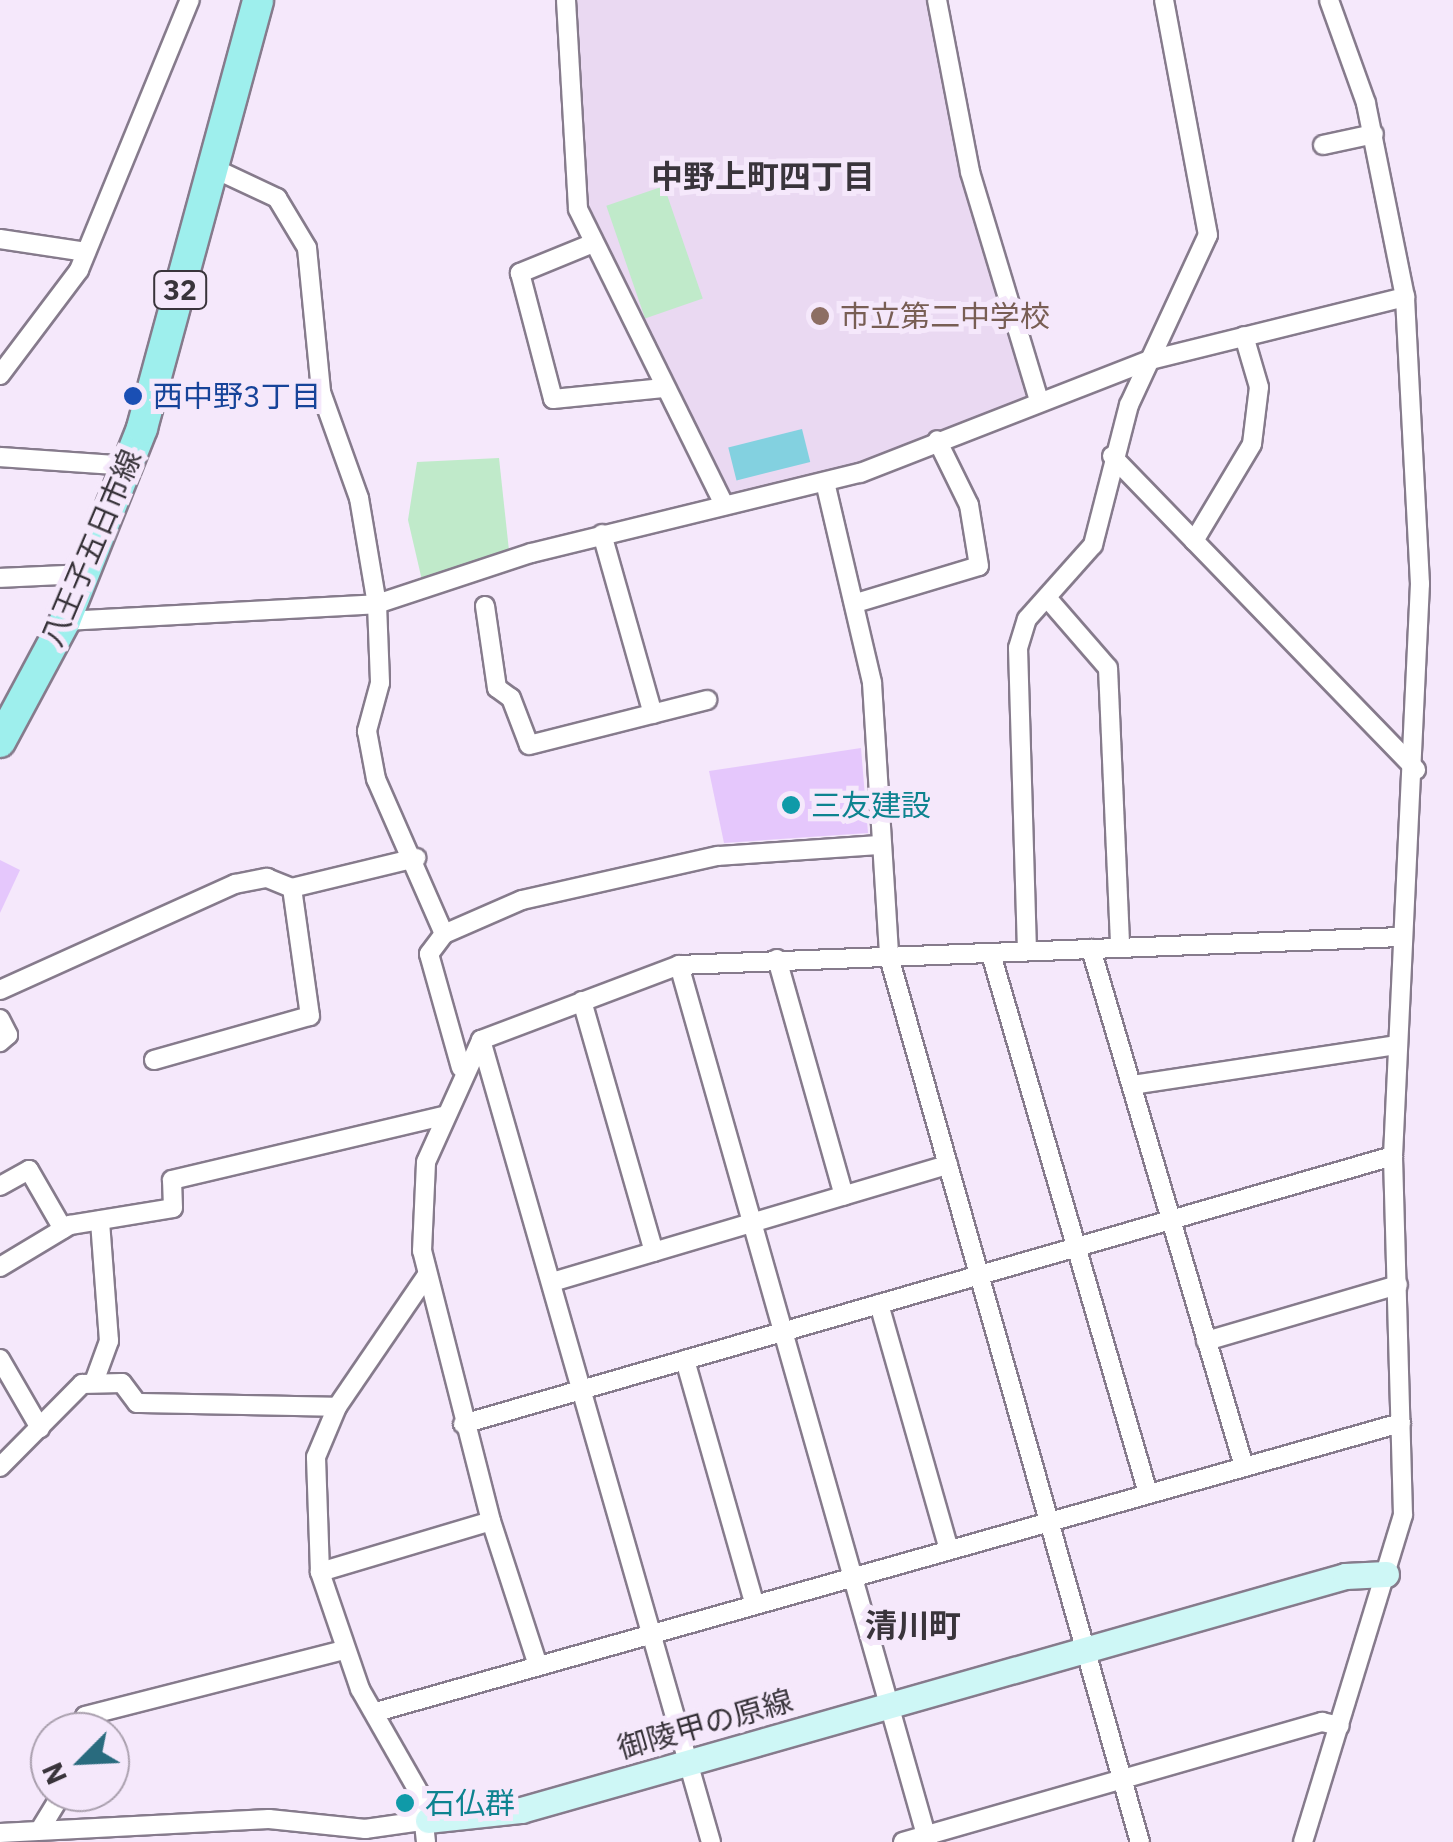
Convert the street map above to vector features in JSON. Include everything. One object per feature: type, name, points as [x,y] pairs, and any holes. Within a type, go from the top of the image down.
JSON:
[{"type":"main road","name":"八王子五日市線","points":[[0,742],[65,622],[128,466],[258,0]]},
{"type":"street","points":[[0,374],[60,306],[190,0]]},
{"type":"street","points":[[566,0],[578,210],[591,244],[724,505]]},
{"type":"street","points":[[937,0],[970,172],[1039,400]]},
{"type":"street","points":[[1027,951],[1018,648],[1027,619],[1093,545],[1112,456],[1150,360],[1208,235],[1164,0]]},
{"type":"street","points":[[1302,1842],[1403,1514],[1393,1156],[1400,938],[1416,770],[1421,471],[1405,297],[1374,134],[1329,0]]},
{"type":"street","points":[[1323,145],[1374,134]]},
{"type":"street","points":[[213,168],[277,198],[307,248],[322,392],[359,498],[378,604],[380,683],[367,732],[376,778],[416,858],[444,934]]},
{"type":"street","points":[[0,239],[86,252]]},
{"type":"street","points":[[591,244],[520,273],[552,399],[663,388]]},
{"type":"street","points":[[65,622],[378,604],[602,534],[825,482],[1150,360],[1405,297]]},
{"type":"street","points":[[1194,541],[1252,444],[1259,387],[1244,336]]},
{"type":"street","points":[[856,603],[979,566],[969,506],[937,440]]},
{"type":"street","points":[[1112,456],[1416,770]]},
{"type":"street","points":[[0,457],[128,466]]},
{"type":"street","points":[[825,482],[872,684],[889,957],[1140,1842]]},
{"type":"street","points":[[602,534],[653,714]]},
{"type":"street","points":[[0,578],[84,574]]},
{"type":"street","points":[[1048,599],[1108,668],[1120,947]]},
{"type":"street","points":[[485,606],[496,688],[511,698],[528,746],[706,700]]},
{"type":"street","points":[[461,1068],[430,954],[444,934],[522,900],[718,856],[881,845]]},
{"type":"street","points":[[0,990],[235,884],[267,878],[292,888],[416,858]]},
{"type":"street","points":[[154,1060],[310,1016],[292,888]]},
{"type":"street","points":[[538,1666],[463,1424],[428,1275],[426,1162],[461,1068],[481,1040],[679,965],[1400,938]]},
{"type":"street","points":[[1091,949],[1243,1463]]},
{"type":"street","points":[[990,954],[1147,1490]]},
{"type":"street","points":[[777,959],[844,1196]]},
{"type":"street","points":[[679,965],[928,1838]]},
{"type":"street","points":[[582,1001],[654,1252]]},
{"type":"street","points":[[0,1019],[8,1036],[0,1042]]},
{"type":"street","points":[[481,1040],[711,1842]]},
{"type":"street","points":[[1132,1085],[1396,1046]]},
{"type":"street","points":[[0,1267],[63,1228],[174,1208],[172,1180],[443,1116]]},
{"type":"street","points":[[463,1424],[1393,1156]]},
{"type":"street","points":[[552,1282],[948,1165]]},
{"type":"street","points":[[0,1186],[28,1170],[63,1228]]},
{"type":"street","points":[[0,1468],[94,1382],[108,1341],[100,1220]]},
{"type":"street","points":[[427,1831],[376,1712],[343,1650],[320,1572],[310,1488],[337,1407],[428,1275]]},
{"type":"street","points":[[1206,1340],[1398,1285]]},
{"type":"street","points":[[879,1304],[948,1546]]},
{"type":"street","points":[[0,1359],[40,1428]]},
{"type":"street","points":[[685,1360],[754,1603]]},
{"type":"street","points":[[94,1382],[122,1383],[136,1403],[337,1407]]},
{"type":"street","points":[[376,1712],[1047,1518],[1401,1424]]},
{"type":"street","points":[[320,1572],[491,1521]]},
{"type":"street","name":"御陵甲の原線","points":[[0,1833],[33,1828],[269,1819],[427,1831],[688,1764],[1345,1576],[1386,1574]]},
{"type":"street","points":[[98,1712],[343,1650]]},
{"type":"street","points":[[903,1842],[928,1838],[1122,1777],[1322,1722],[1340,1726]]},
{"type":"street","points":[[33,1828],[46,1812]]},
{"type":"shaded area","name":"市立第二中学校","points":[[566,0],[937,0],[970,172],[1039,400],[860,473],[724,505],[578,209]]},
{"type":"green space","points":[[664,186],[703,299],[645,318],[606,206]]},
{"type":"green space","points":[[499,458],[510,560],[424,589],[408,520],[417,462]]},
{"type":"water","points":[[802,429],[810,462],[736,480],[728,447]]},
{"type":"building","name":"三友建設","points":[[861,748],[868,833],[724,843],[709,771]]},
{"type":"building","points":[[0,860],[20,870],[0,913]]},
{"type":"place","name":"市立第二中学校","points":[[820,316]]},
{"type":"place","name":"西中野3丁目","points":[[133,396]]},
{"type":"place","name":"三友建設","points":[[791,805]]},
{"type":"place","name":"石仏群","points":[[405,1803]]},
{"type":"district","name":"中野上町四丁目","points":[[763,176]]},
{"type":"district","name":"清川町","points":[[913,1625]]}]
